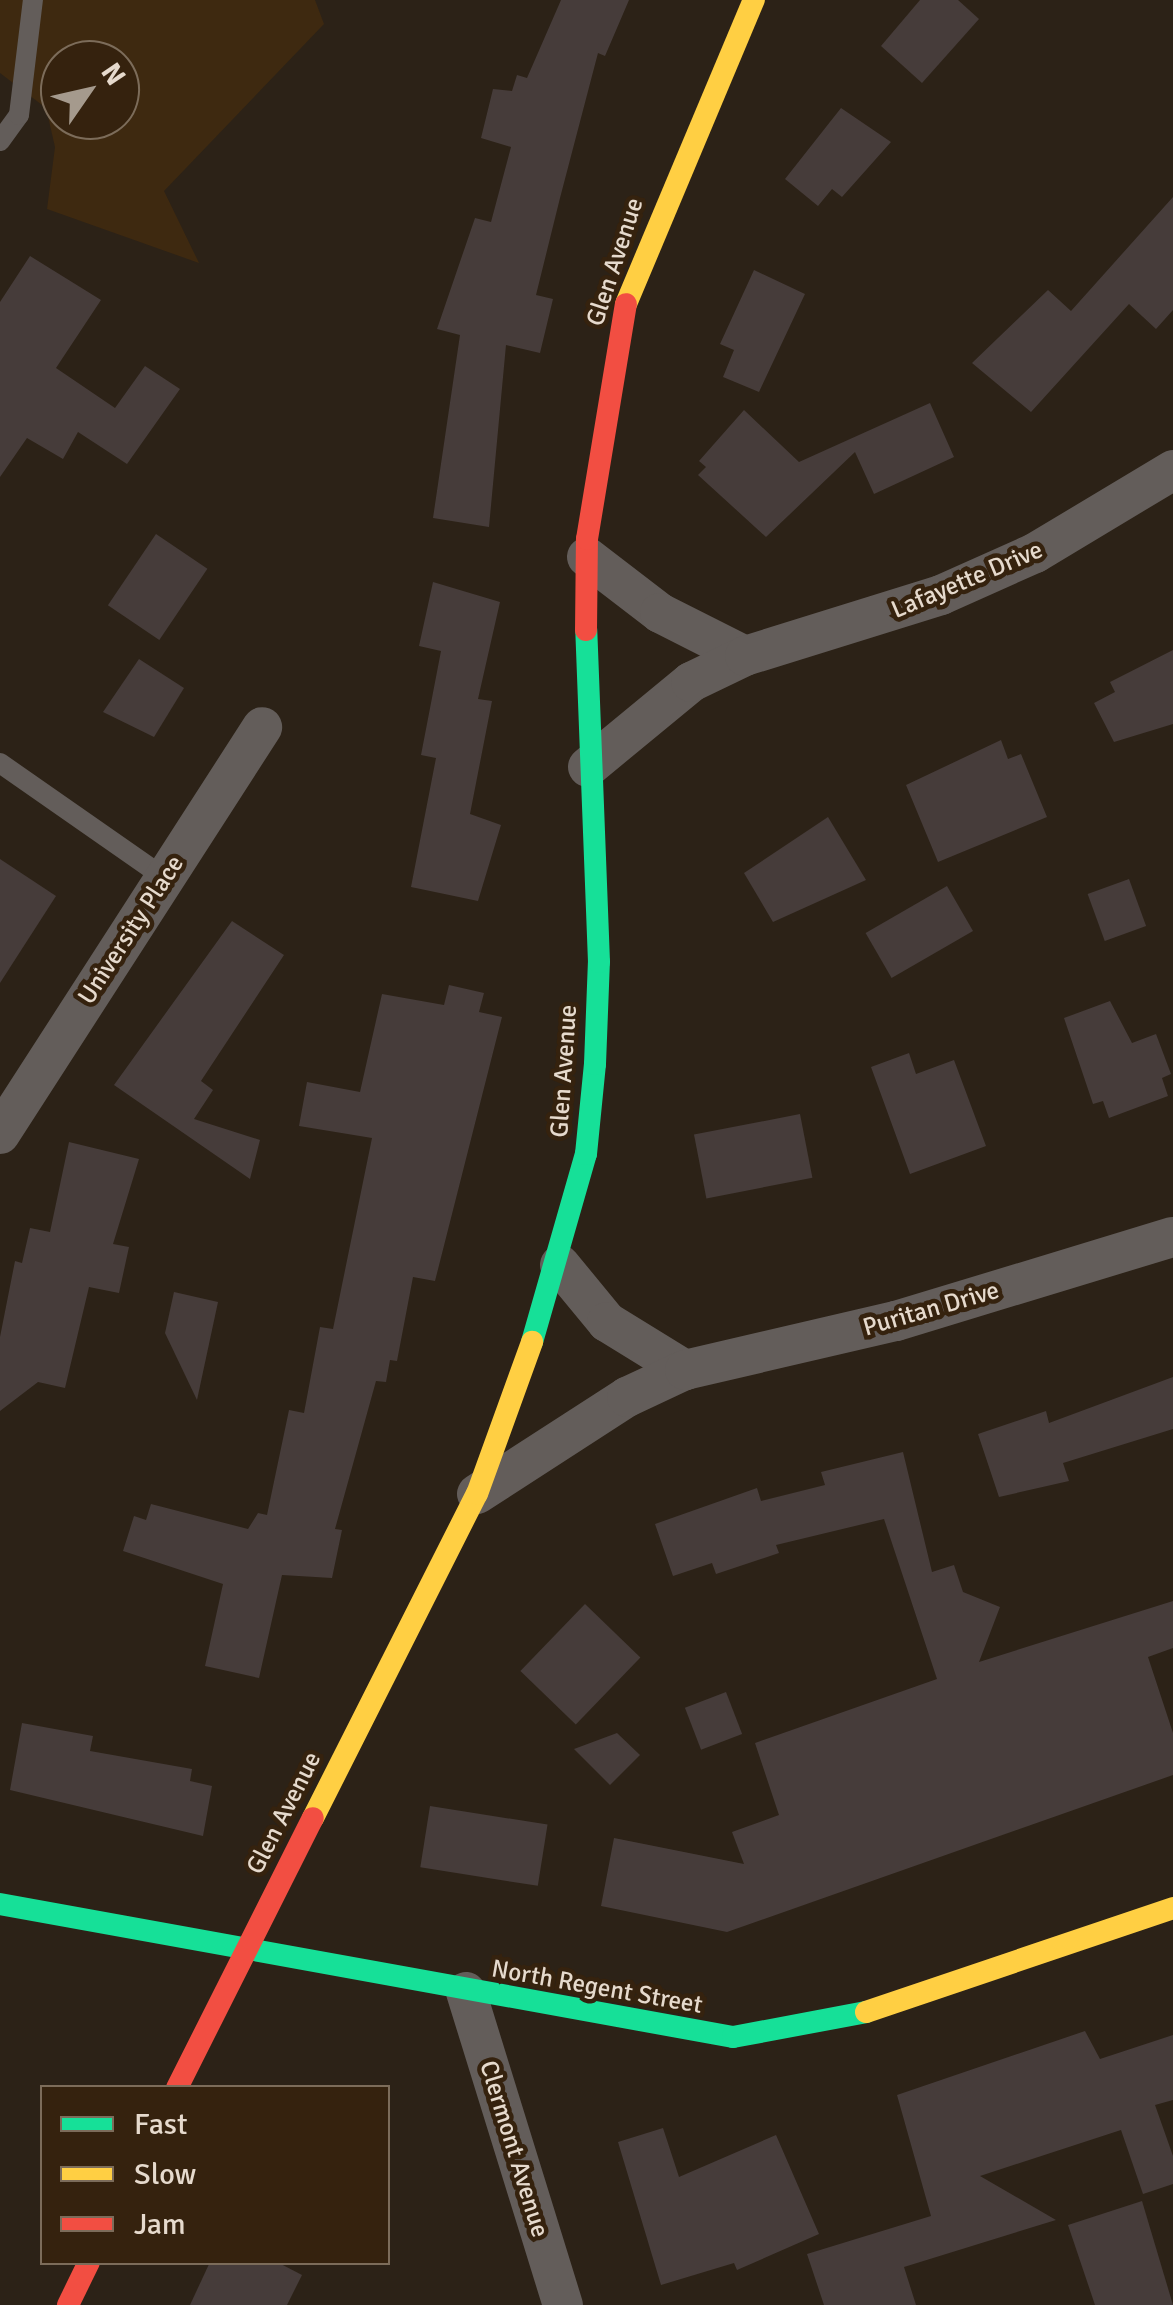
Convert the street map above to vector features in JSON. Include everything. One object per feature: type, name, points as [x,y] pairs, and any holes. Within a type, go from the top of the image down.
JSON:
[{"type":"street","name":"Glen Avenue","points":[[178,2085],[477,1494],[560,1265],[595,1064],[599,962],[588,767],[587,558],[604,399],[626,304],[713,78],[754,0]]},
{"type":"street","name":"Lafayette Drive","points":[[588,767],[691,682],[745,656],[940,595],[1035,553],[1173,470]]},
{"type":"street","points":[[587,558],[660,613],[745,656]]},
{"type":"street","name":"University Place","points":[[0,1134],[262,727]]},
{"type":"street","name":"Puritan Drive","points":[[477,1494],[627,1397],[686,1370],[896,1321],[1173,1237]]},
{"type":"street","points":[[560,1265],[607,1322],[686,1370]]},
{"type":"street","name":"North Regent Street","points":[[0,1904],[466,1992],[733,2037],[883,2008],[1173,1908]]},
{"type":"street","name":"Clermont Avenue","points":[[466,1992],[563,2305]]},
{"type":"street","points":[[68,2305],[88,2265]]},
{"type":"lane","points":[[0,142],[19,114],[32,0]]},
{"type":"lane","points":[[0,762],[164,878]]},
{"type":"shaded area","points":[[0,0],[315,0],[324,24],[164,191],[199,263],[47,209],[53,140],[140,140],[140,40],[40,40],[40,103],[0,73]]},
{"type":"building","points":[[561,0],[629,0],[605,56],[598,53],[560,198],[536,295],[553,299],[540,353],[506,345],[489,527],[433,518],[460,335],[437,329],[475,218],[491,222],[511,147],[481,138],[493,89],[512,91],[517,75],[527,78]]},
{"type":"building","points":[[920,0],[958,0],[979,19],[922,83],[881,46]]},
{"type":"building","points":[[841,108],[891,142],[842,197],[832,189],[818,206],[785,179]]},
{"type":"building","points":[[1173,197],[1173,310],[1156,329],[1129,304],[1031,412],[972,363],[1048,290],[1071,311]]},
{"type":"building","points":[[30,256],[101,300],[56,368],[115,408],[145,366],[180,389],[127,464],[78,432],[63,459],[27,438],[0,477],[0,302]]},
{"type":"building","points":[[754,270],[805,294],[759,392],[723,377],[734,350],[720,344]]},
{"type":"building","points":[[930,403],[954,457],[874,494],[855,452],[766,537],[698,475],[706,467],[699,461],[744,410],[799,462]]},
{"type":"building","points":[[156,534],[207,569],[159,640],[108,605]]},
{"type":"building","points":[[433,582],[500,602],[478,699],[492,701],[470,814],[501,825],[478,901],[411,887],[436,758],[421,755],[441,651],[419,646]]},
{"type":"building","points":[[1173,650],[1173,724],[1114,742],[1094,703],[1115,692],[1110,682]]},
{"type":"building","points":[[139,659],[184,688],[154,737],[103,712]]},
{"type":"building","points":[[1001,740],[1008,759],[1021,754],[1047,817],[938,862],[906,785]]},
{"type":"building","points":[[828,817],[866,880],[773,922],[744,873]]},
{"type":"building","points":[[0,859],[56,896],[0,983]]},
{"type":"building","points":[[1129,879],[1146,926],[1105,941],[1088,894]]},
{"type":"building","points":[[947,886],[973,931],[892,978],[866,933]]},
{"type":"building","points":[[232,921],[284,955],[201,1081],[213,1090],[194,1119],[260,1140],[250,1179],[114,1085]]},
{"type":"building","points":[[449,985],[484,993],[479,1012],[502,1017],[435,1281],[413,1277],[397,1361],[390,1360],[386,1382],[376,1381],[335,1529],[342,1530],[332,1578],[282,1575],[259,1678],[205,1666],[223,1584],[123,1551],[134,1516],[146,1520],[151,1504],[248,1529],[258,1513],[267,1515],[289,1410],[304,1413],[320,1327],[333,1329],[372,1138],[299,1126],[307,1082],[360,1092],[382,994],[444,1005]]},
{"type":"building","points":[[1110,1001],[1132,1043],[1156,1034],[1171,1074],[1162,1078],[1168,1096],[1109,1118],[1103,1101],[1093,1104],[1064,1018]]},
{"type":"building","points":[[909,1053],[916,1074],[954,1060],[986,1146],[910,1174],[871,1067]]},
{"type":"building","points":[[800,1114],[812,1178],[706,1198],[694,1135]]},
{"type":"building","points":[[69,1142],[139,1159],[113,1244],[129,1247],[119,1293],[89,1287],[65,1388],[38,1382],[0,1411],[0,1337],[15,1261],[22,1263],[30,1228],[50,1232]]},
{"type":"building","points":[[174,1292],[218,1302],[197,1400],[165,1333]]},
{"type":"building","points":[[1173,1377],[1173,1429],[1063,1463],[1069,1481],[999,1497],[978,1434],[1046,1411],[1049,1423]]},
{"type":"building","points":[[903,1452],[932,1572],[954,1565],[963,1592],[1000,1607],[979,1662],[1173,1601],[1173,1648],[1148,1657],[1173,1733],[1173,1775],[727,1932],[601,1906],[614,1838],[744,1864],[732,1832],[779,1815],[755,1743],[937,1679],[884,1519],[776,1545],[779,1553],[716,1574],[712,1563],[673,1576],[655,1524],[757,1488],[761,1501],[825,1485],[821,1472]]},
{"type":"building","points":[[585,1604],[640,1657],[576,1724],[520,1671]]},
{"type":"building","points":[[726,1692],[742,1734],[701,1750],[685,1708]]},
{"type":"building","points":[[22,1723],[93,1736],[90,1751],[192,1769],[190,1781],[212,1786],[203,1836],[10,1790]]},
{"type":"building","points":[[617,1733],[640,1755],[610,1785],[574,1749]]},
{"type":"building","points":[[430,1806],[548,1825],[538,1886],[420,1867]]},
{"type":"building","points":[[1085,2031],[1100,2059],[1173,2035],[1173,2100],[1155,2105],[1173,2156],[1173,2184],[1143,2194],[1121,2130],[980,2176],[1056,2220],[904,2267],[916,2305],[824,2305],[807,2254],[931,2216],[897,2095]]},
{"type":"building","points":[[663,2128],[679,2177],[776,2135],[819,2234],[737,2270],[734,2263],[661,2285],[618,2142]]},
{"type":"building","points":[[1142,2201],[1173,2305],[1095,2305],[1068,2225]]},
{"type":"building","points":[[209,2265],[283,2265],[302,2275],[287,2305],[190,2305]]},
{"type":"traffic: fast","points":[[532,1342],[586,1154],[595,1064],[599,962],[586,630]]},
{"type":"traffic: fast","points":[[0,1904],[733,2037],[866,2012]]},
{"type":"traffic: slow","points":[[626,304],[754,0]]},
{"type":"traffic: slow","points":[[313,1818],[477,1494],[532,1342]]},
{"type":"traffic: slow","points":[[866,2012],[1173,1908]]},
{"type":"traffic: jam","points":[[586,630],[587,539],[626,304]]},
{"type":"traffic: jam","points":[[179,2085],[313,1818]]},
{"type":"traffic: jam","points":[[68,2305],[88,2265]]}]
